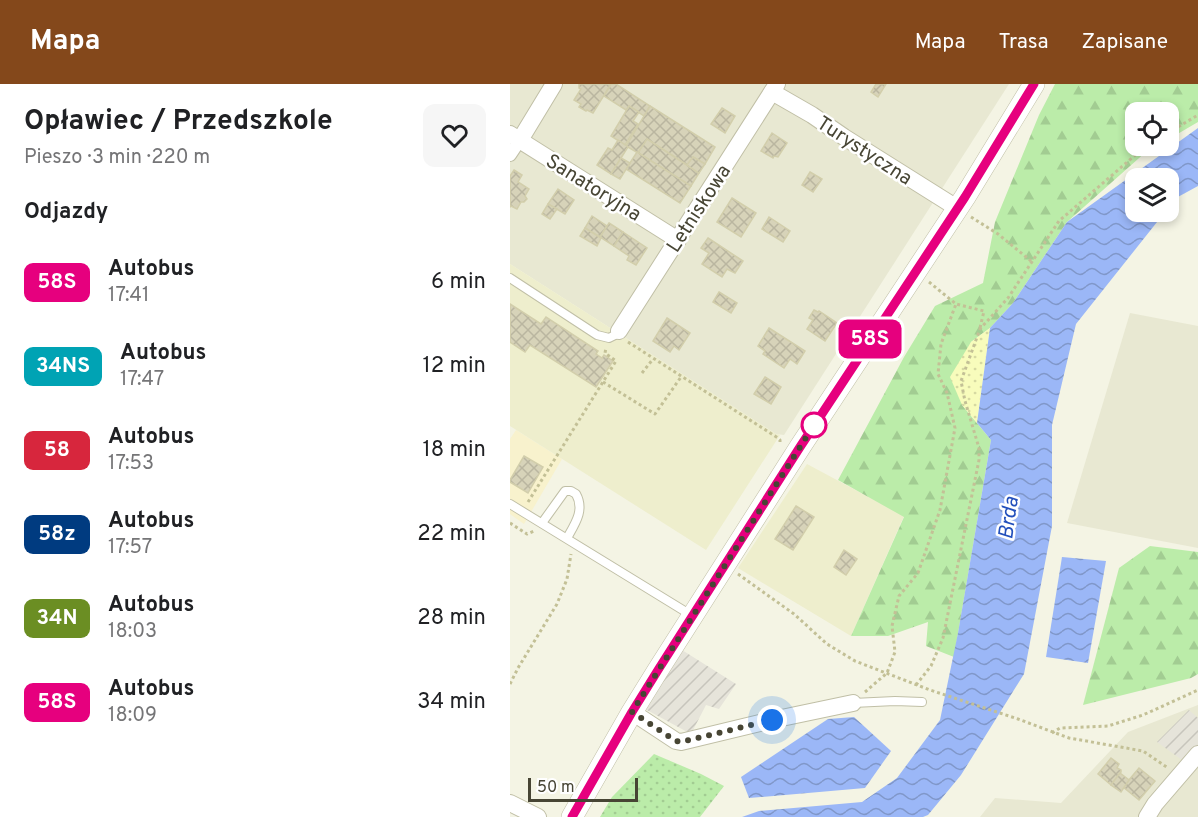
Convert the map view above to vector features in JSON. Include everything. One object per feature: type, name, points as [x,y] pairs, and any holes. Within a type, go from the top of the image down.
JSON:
[{"type":"street","points":[[510,154],[515,137],[554,84]]},
{"type":"street","points":[[572,817],[632,712],[693,615],[957,208],[1034,84]]},
{"type":"street","name":"Turystyczna","points":[[774,88],[863,150],[957,208]]},
{"type":"street","name":"Letniskowa","points":[[615,334],[678,240],[774,88]]},
{"type":"street","name":"Sanatoryjna","points":[[515,137],[678,240]]},
{"type":"street","points":[[632,712],[681,742],[853,703]]},
{"type":"street","points":[[1147,817],[1155,804],[1198,754]]},
{"type":"street","points":[[510,803],[538,817]]},
{"type":"lane","points":[[510,278],[597,334],[615,334]]},
{"type":"lane","points":[[541,525],[565,491],[572,491],[576,494],[580,506],[570,540]]},
{"type":"lane","points":[[510,504],[541,525],[570,540],[693,615]]},
{"type":"lane","points":[[853,703],[922,702]]},
{"type":"path","points":[[1179,126],[1198,115]]},
{"type":"path","points":[[980,329],[1008,298],[1059,220],[1134,156]]},
{"type":"path","points":[[957,208],[998,234],[1032,261]]},
{"type":"path","points":[[916,270],[956,304],[984,312],[980,329],[960,381],[979,448],[979,460],[943,638],[931,666],[916,685]]},
{"type":"path","points":[[853,703],[887,673],[895,652],[892,626],[899,596],[918,573],[940,510],[955,428],[947,393],[938,374],[941,344],[956,304]]},
{"type":"path","points":[[522,511],[616,360],[605,353],[615,334],[778,438],[780,447]]},
{"type":"path","points":[[642,374],[652,359]]},
{"type":"path","points":[[603,382],[655,414],[681,377]]},
{"type":"path","points":[[510,523],[527,534],[541,525]]},
{"type":"path","points":[[510,684],[557,604],[567,579],[572,546],[570,540]]},
{"type":"path","points":[[733,571],[794,614],[827,644],[855,661],[1052,733],[1143,751],[1180,775]]},
{"type":"path","points":[[1052,733],[1060,728],[1108,726],[1143,715],[1198,690]]},
{"type":"shaded area","points":[[510,84],[1009,84],[784,435],[776,434],[510,264]]},
{"type":"shaded area","points":[[510,264],[780,435],[706,550],[510,426]]},
{"type":"shaded area","points":[[1130,313],[1198,326],[1198,548],[1067,523]]},
{"type":"shaded area","points":[[516,430],[562,459],[524,524],[510,514],[510,439]]},
{"type":"shaded area","points":[[807,464],[904,516],[851,636],[738,568]]},
{"type":"shaded area","points":[[682,650],[736,684],[719,709],[706,705],[691,734],[645,709]]},
{"type":"shaded area","points":[[1198,705],[1198,817],[980,817],[995,798],[1061,803],[1128,732]]},
{"type":"shaded area","points":[[1189,710],[1198,718],[1198,747],[1186,763],[1157,742]]},
{"type":"green space","points":[[1055,84],[1198,84],[1198,122],[1179,133],[1179,102],[1125,102],[1125,156],[1141,156],[1125,168],[1125,171],[1067,222],[1013,303],[990,328],[971,342],[962,405],[991,440],[954,657],[926,646],[928,622],[888,636],[851,636],[904,517],[838,480],[904,357],[935,306],[983,283],[995,222],[1039,115]]},
{"type":"green space","points":[[1150,546],[1198,552],[1198,674],[1191,678],[1083,705],[1119,568]]},
{"type":"green space","points":[[654,754],[724,786],[700,817],[600,817],[612,797]]},
{"type":"sand","points":[[990,328],[977,423],[962,405],[950,377],[971,342]]},
{"type":"water","points":[[1198,128],[1198,186],[1179,196],[1179,168],[1142,168],[1159,156],[1179,156],[1179,142]]},
{"type":"water","name":"Brda","points":[[1125,180],[1125,222],[1157,222],[1076,324],[1052,425],[1052,526],[1024,674],[961,775],[928,815],[923,817],[742,817],[759,811],[862,802],[897,778],[940,720],[958,633],[991,440],[977,423],[990,328],[1013,303],[1067,222]]},
{"type":"water","points":[[1062,557],[1106,561],[1088,663],[1046,657]]},
{"type":"water","points":[[854,717],[891,751],[865,788],[749,798],[741,777],[828,719]]},
{"type":"building","points":[[579,84],[611,84],[593,113],[579,107],[581,104],[574,100],[581,89]]},
{"type":"building","points":[[611,84],[616,84],[650,106],[644,116],[629,106],[626,110],[604,96]]},
{"type":"building","points":[[876,84],[886,84],[878,97],[871,92]]},
{"type":"building","points":[[629,106],[639,112],[633,121],[638,124],[625,145],[611,136]]},
{"type":"building","points":[[650,106],[715,147],[705,164],[693,157],[687,165],[647,139],[638,153],[626,146]]},
{"type":"building","points":[[722,108],[735,116],[725,133],[711,124]]},
{"type":"building","points":[[772,133],[787,143],[778,157],[773,158],[761,151]]},
{"type":"building","points":[[647,139],[699,173],[691,186],[638,153]]},
{"type":"building","points":[[618,140],[628,147],[611,174],[597,165],[608,148],[612,150]]},
{"type":"building","points":[[637,152],[691,186],[680,203],[626,169]]},
{"type":"building","points":[[693,157],[705,164],[699,173],[687,165]]},
{"type":"building","points":[[621,158],[630,163],[620,179],[611,174]]},
{"type":"building","points":[[514,170],[522,175],[518,182],[529,189],[525,196],[527,199],[521,202],[517,209],[510,207],[510,176]]},
{"type":"building","points":[[810,172],[822,179],[813,192],[802,185]]},
{"type":"building","points":[[558,189],[574,200],[565,214],[548,204]]},
{"type":"building","points":[[732,198],[756,213],[741,237],[717,222]]},
{"type":"building","points":[[548,204],[557,209],[550,219],[542,214]]},
{"type":"building","points":[[592,216],[607,226],[600,237],[585,228]]},
{"type":"building","points":[[769,217],[790,231],[783,242],[762,229]]},
{"type":"building","points":[[609,223],[623,232],[614,246],[600,237]]},
{"type":"building","points":[[585,228],[601,238],[597,246],[580,236]]},
{"type":"building","points":[[623,232],[647,248],[636,265],[627,260],[629,256],[614,246]]},
{"type":"building","points":[[708,238],[743,261],[735,273],[727,269],[722,277],[702,264],[709,253],[701,248]]},
{"type":"building","points":[[719,292],[737,303],[731,313],[713,302]]},
{"type":"building","points":[[510,304],[541,324],[546,317],[598,351],[596,354],[602,358],[604,355],[613,361],[596,387],[530,345],[525,352],[510,342]]},
{"type":"building","points":[[814,310],[837,323],[825,341],[807,329],[813,320],[809,318]]},
{"type":"building","points":[[667,318],[690,333],[679,350],[674,346],[670,352],[653,341]]},
{"type":"building","points":[[769,328],[805,351],[797,364],[790,359],[784,368],[763,354],[765,351],[758,346]]},
{"type":"building","points":[[765,377],[781,387],[771,404],[754,394]]},
{"type":"building","points":[[524,456],[543,467],[528,493],[510,482]]},
{"type":"building","points":[[796,506],[814,517],[793,550],[775,539]]},
{"type":"building","points":[[844,550],[857,559],[846,575],[834,567]]},
{"type":"building","points":[[1111,758],[1119,764],[1117,768],[1121,772],[1111,785],[1098,774]]},
{"type":"building","points":[[1139,768],[1155,781],[1139,800],[1123,787]]},
{"type":"building","points":[[1120,773],[1129,780],[1121,792],[1111,785]]},
{"type":"bus line","name":"58S","points":[[572,817],[658,670],[800,447],[965,197],[1034,84]]},
{"type":"route","points":[[772,720],[681,742],[632,712],[814,425]]}]
